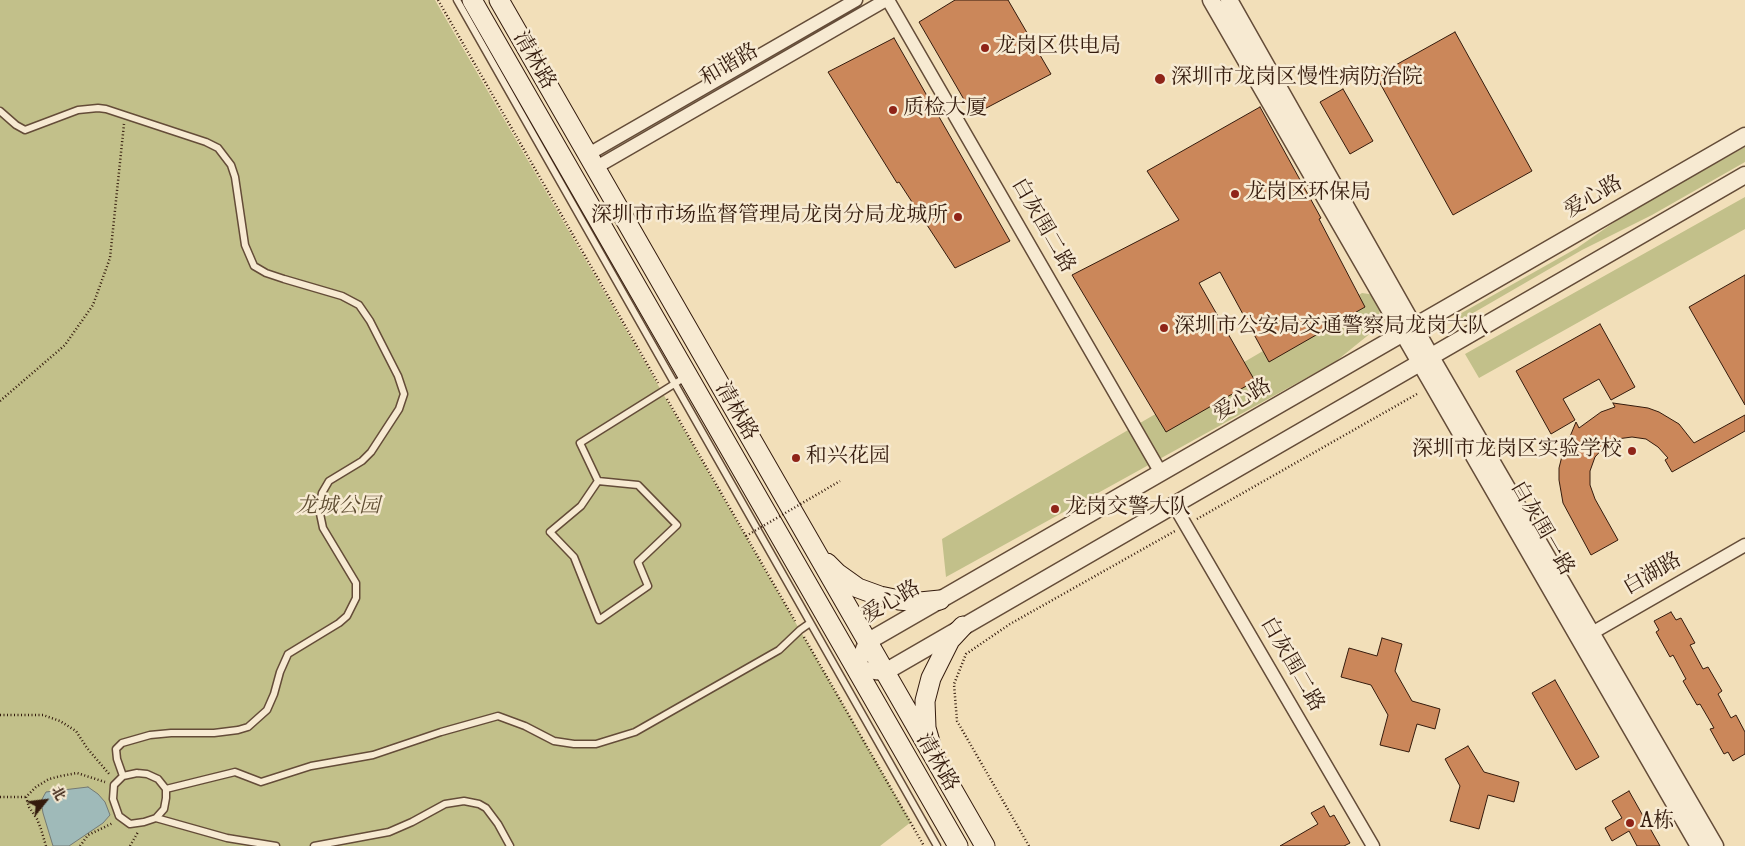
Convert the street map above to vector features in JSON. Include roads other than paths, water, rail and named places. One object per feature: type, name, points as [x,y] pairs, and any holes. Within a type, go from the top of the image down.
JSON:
[{"type":"main road","name":"清林路","points":[[472,0],[681,380],[856,669],[958,846]]},
{"type":"main road","name":"清林路","points":[[498,0],[985,846]]},
{"type":"main road","points":[[814,550],[837,573],[858,588],[899,600],[920,602],[940,600]]},
{"type":"main road","points":[[934,758],[926,728],[925,701],[930,678],[950,640],[963,626]]},
{"type":"street","name":"和谐路","points":[[591,161],[856,0]]},
{"type":"street","name":"和谐路","points":[[591,161],[887,0]]},
{"type":"street","name":"白灰围二路","points":[[887,0],[1160,473]]},
{"type":"street","name":"白灰围一路","points":[[1211,0],[1426,359],[1586,637],[1699,846]]},
{"type":"street","name":"白灰围一路","points":[[1229,0],[1409,330]]},
{"type":"street","name":"爱心路","points":[[856,669],[867,642],[1745,136]]},
{"type":"street","points":[[856,669],[884,672],[1745,175]]},
{"type":"street","name":"白灰围二路","points":[[1174,505],[1373,846]]},
{"type":"street","name":"白湖路","points":[[1586,637],[1745,545]]},
{"type":"street","name":"白灰围一路","points":[[1586,637],[1715,846]]},
{"type":"lane","points":[[457,0],[681,380],[810,623],[937,846]]},
{"type":"lane","points":[[0,111],[19,128],[25,130],[78,110],[98,108],[206,142],[223,153],[231,165],[235,177],[245,245],[254,266],[266,273],[342,296],[359,305],[370,321],[398,376],[404,394],[399,409],[371,452],[362,461],[329,481],[322,493],[319,509],[323,528],[356,583],[356,598],[347,616],[339,623],[288,654],[267,710],[248,727],[214,733],[150,735],[122,743],[116,749],[123,776]]},
{"type":"lane","points":[[598,481],[580,443],[681,380]]},
{"type":"lane","points":[[598,481],[638,485],[677,525],[638,562],[648,586],[599,620],[574,556],[550,532],[580,506],[598,481]]},
{"type":"lane","points":[[166,789],[235,772],[261,782],[310,766],[373,755],[441,732],[498,716],[526,726],[554,741],[574,744],[596,744],[635,732],[779,650],[810,623]]},
{"type":"lane","points":[[137,773],[147,774],[158,779],[166,789],[164,809],[156,818],[130,824],[119,816],[113,799],[115,784],[123,776],[137,773]]},
{"type":"lane","points":[[314,846],[389,832],[412,822],[444,804],[464,802],[479,804],[486,808],[498,824],[510,846]]},
{"type":"lane","points":[[156,818],[227,838],[276,846]]},
{"type":"water","points":[[88,787],[105,802],[110,815],[103,823],[69,846],[53,846],[41,801],[46,792]]},
{"type":"place","name":"龙岗区供电局","points":[[985,48]]},
{"type":"place","name":"深圳市龙岗区慢性病防治院","points":[[1160,79]]},
{"type":"place","name":"质检大厦","points":[[893,110]]},
{"type":"place","name":"龙岗区环保局","points":[[1235,194]]},
{"type":"place","name":"深圳市市场监督管理局龙岗分局龙城所","points":[[958,217]]},
{"type":"place","name":"深圳市公安局交通警察局龙岗大队","points":[[1164,328]]},
{"type":"place","name":"深圳市龙岗区实验学校","points":[[1632,451]]},
{"type":"place","name":"和兴花园","points":[[796,458]]},
{"type":"place","name":"龙岗交警大队","points":[[1055,509]]},
{"type":"place","name":"A栋","points":[[1630,823]]},
{"type":"park label","name":"龙城公园","points":[[338,508]]}]
